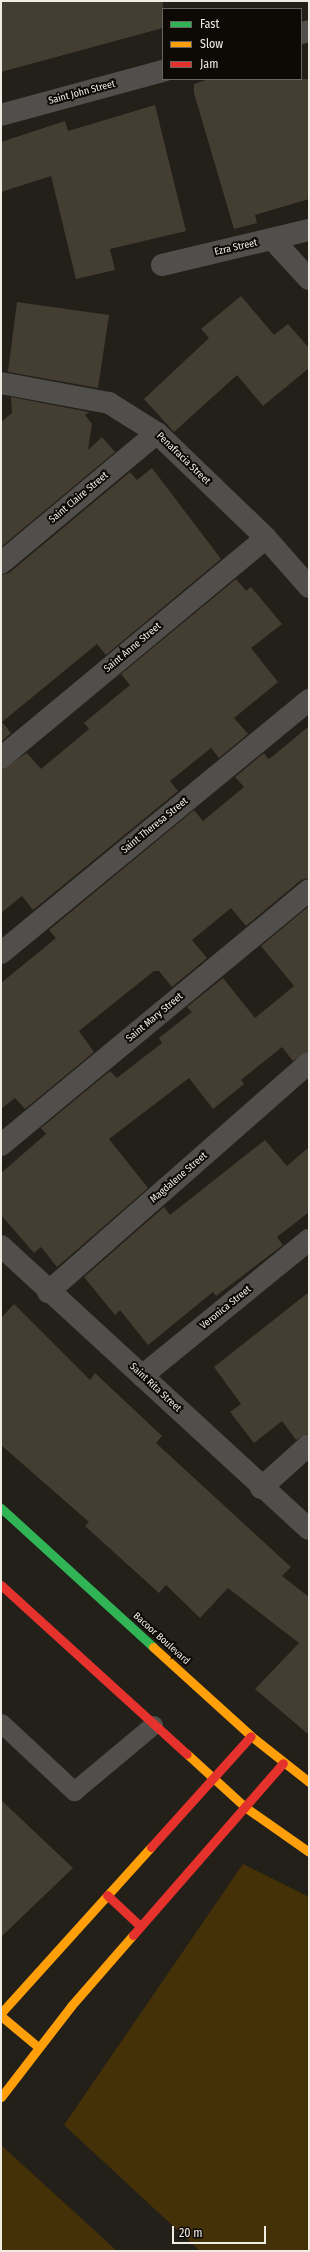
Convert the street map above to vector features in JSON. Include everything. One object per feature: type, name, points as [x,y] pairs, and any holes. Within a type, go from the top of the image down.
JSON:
[{"type":"street","name":"Saint John Street","points":[[1,115],[162,71]]},
{"type":"street","name":"Ezra Street","points":[[162,264],[273,240],[309,230]]},
{"type":"street","points":[[273,240],[309,279]]},
{"type":"street","name":"Penafracia Street","points":[[1,383],[109,403],[157,433],[266,538],[309,587]]},
{"type":"street","name":"Saint Claire Street","points":[[1,563],[157,433]]},
{"type":"street","name":"Saint Anne Street","points":[[1,758],[266,538]]},
{"type":"street","name":"Saint Theresa Street","points":[[1,953],[309,700]]},
{"type":"street","name":"Saint Mary Street","points":[[1,1145],[309,890]]},
{"type":"street","name":"Magdalene Street","points":[[48,1292],[309,1063]]},
{"type":"street","name":"Veronica Street","points":[[142,1376],[309,1240]]},
{"type":"street","name":"Saint Rita Street","points":[[1,1246],[48,1292],[142,1376],[261,1488],[309,1528]]},
{"type":"street","points":[[261,1488],[309,1445]]},
{"type":"street","name":"Bacoor Boulevard","points":[[1,1508],[251,1736],[283,1763],[309,1782]]},
{"type":"street","points":[[1,1585],[213,1779],[245,1806],[309,1852]]},
{"type":"street","points":[[37,2046],[1,2014],[251,1736]]},
{"type":"street","points":[[1,2097],[37,2046],[283,1763]]},
{"type":"street","points":[[107,1896],[140,1926]]},
{"type":"lane","points":[[1,1723],[74,1791],[153,1725]]},
{"type":"shaded area","points":[[243,1864],[309,1897],[309,2251],[200,2251],[64,2125]]},
{"type":"shaded area","points":[[1,2145],[117,2251],[1,2251]]},
{"type":"building","points":[[1,1],[163,1],[162,28],[1,72]]},
{"type":"building","points":[[309,79],[309,199],[255,215],[257,223],[234,229],[194,93],[194,84],[206,80]]},
{"type":"building","points":[[155,105],[186,231],[110,249],[115,270],[76,279],[51,176],[1,192],[1,142],[65,121],[68,131]]},
{"type":"building","points":[[241,296],[274,335],[288,324],[309,348],[309,368],[263,406],[237,375],[174,432],[144,399],[209,338],[201,329]]},
{"type":"building","points":[[17,302],[109,315],[98,388],[8,372]]},
{"type":"building","points":[[11,397],[89,412],[85,415],[92,424],[88,450],[102,437],[115,452],[1,547],[1,422],[12,413]]},
{"type":"building","points":[[152,468],[221,559],[106,655],[97,644],[2,722],[11,733],[1,742],[1,575],[9,573],[130,472],[137,480]]},
{"type":"building","points":[[236,579],[246,591],[251,587],[282,624],[251,648],[278,682],[234,718],[248,734],[219,758],[211,748],[170,781],[178,791],[33,910],[22,896],[1,913],[1,770],[27,753],[41,769],[89,729],[84,723],[130,685],[121,674]]},
{"type":"building","points":[[309,726],[309,878],[301,880],[246,926],[231,908],[192,940],[207,958],[172,987],[159,971],[154,971],[79,1031],[94,1052],[25,1109],[15,1098],[1,1109],[1,983],[56,938],[49,930],[194,810],[203,821],[244,787],[235,777],[264,753],[268,759],[272,757]]},
{"type":"building","points":[[309,906],[309,1051],[293,1061],[282,1047],[241,1080],[244,1084],[213,1109],[189,1078],[109,1139],[148,1188],[57,1267],[41,1247],[34,1253],[1,1215],[1,1173],[46,1134],[41,1128],[110,1071],[117,1078],[162,1043],[159,1038],[192,1012],[187,1007],[223,978],[255,1018],[294,986],[261,946]]},
{"type":"building","points":[[265,1140],[287,1166],[309,1147],[309,1212],[277,1237],[283,1245],[216,1296],[213,1292],[148,1345],[120,1310],[115,1315],[84,1277],[164,1207],[170,1215]]},
{"type":"building","points":[[309,1292],[309,1433],[296,1440],[282,1421],[254,1443],[230,1412],[241,1404],[214,1367]]},
{"type":"building","points":[[14,1304],[90,1380],[95,1373],[162,1436],[156,1443],[291,1567],[282,1576],[309,1597],[309,1735],[255,1689],[299,1643],[228,1588],[200,1618],[166,1585],[159,1593],[85,1526],[89,1522],[1,1445],[1,1318]]},
{"type":"building","points":[[1,1800],[73,1868],[1,1937]]},
{"type":"traffic: fast","points":[[1,1508],[153,1647]]},
{"type":"traffic: slow","points":[[153,1647],[251,1736],[309,1782]]},
{"type":"traffic: slow","points":[[187,1754],[245,1807],[309,1852]]},
{"type":"traffic: slow","points":[[1,2013],[151,1847]]},
{"type":"traffic: slow","points":[[1,2097],[71,2006],[133,1935]]},
{"type":"traffic: slow","points":[[1,2016],[37,2046]]},
{"type":"traffic: jam","points":[[1,1585],[187,1754]]},
{"type":"traffic: jam","points":[[151,1847],[251,1736]]},
{"type":"traffic: jam","points":[[133,1935],[283,1763]]},
{"type":"traffic: jam","points":[[107,1895],[140,1926]]}]
